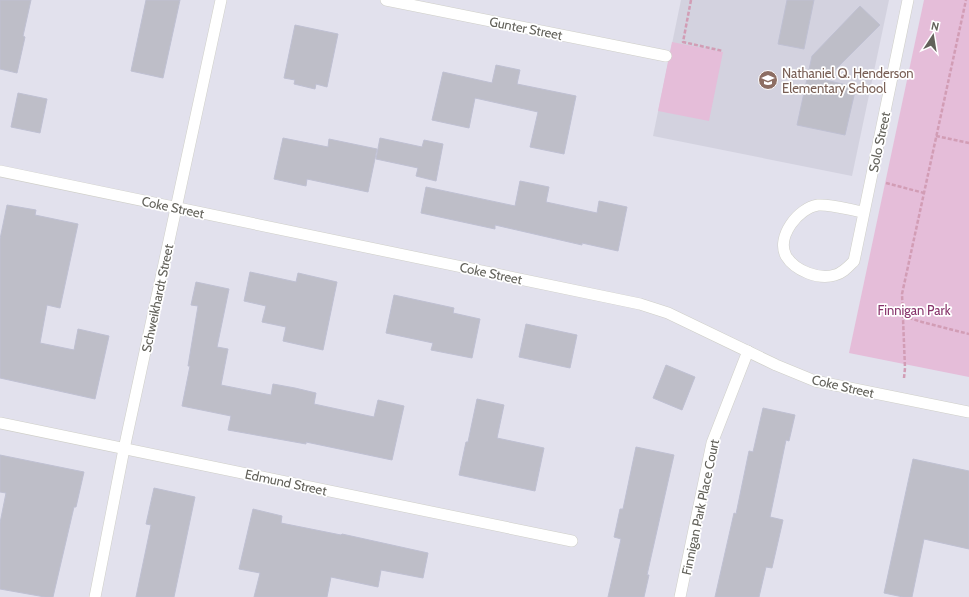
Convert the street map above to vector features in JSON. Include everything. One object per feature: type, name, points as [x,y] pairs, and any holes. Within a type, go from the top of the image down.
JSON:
[{"type":"street","name":"Schweikhardt Street","points":[[95,597],[124,449],[221,0]]},
{"type":"street","name":"Gunter Street","points":[[386,0],[666,56]]},
{"type":"street","name":"Solo Street","points":[[863,212],[817,205],[808,209],[798,215],[786,232],[784,245],[786,255],[793,265],[807,272],[820,276],[835,275],[840,273],[854,261],[908,0]]},
{"type":"street","name":"Coke Street","points":[[0,171],[640,304],[668,313],[776,365],[815,381],[969,412]]},
{"type":"street","name":"Finnigan Park Place Court","points":[[680,597],[712,443],[748,351]]},
{"type":"street","name":"Edmund Street","points":[[0,423],[572,541]]},
{"type":"path","points":[[691,0],[682,42],[723,50]]},
{"type":"path","points":[[904,378],[905,368],[902,294],[966,0]]},
{"type":"path","points":[[936,136],[969,143]]},
{"type":"path","points":[[885,182],[924,193]]},
{"type":"path","points":[[903,316],[969,334]]},
{"type":"shaded area","name":"Nathaniel Q. Henderson Elementary School","points":[[681,0],[889,0],[852,176],[653,136]]},
{"type":"green space","name":"Finnigan Park","points":[[924,0],[969,0],[969,377],[849,353]]},
{"type":"green space","points":[[672,42],[723,52],[709,121],[658,111]]},
{"type":"building","points":[[0,0],[31,0],[17,73],[0,69]]},
{"type":"building","points":[[146,0],[180,0],[163,78],[131,71]]},
{"type":"building","points":[[787,0],[814,0],[804,49],[778,44]]},
{"type":"building","points":[[860,6],[880,25],[825,80],[856,87],[845,135],[797,125],[812,56]]},
{"type":"building","points":[[295,25],[338,34],[327,87],[316,84],[315,89],[294,84],[295,80],[284,78]]},
{"type":"building","points":[[496,65],[520,70],[517,84],[576,96],[564,154],[530,147],[538,112],[475,98],[469,128],[432,120],[443,72],[492,83]]},
{"type":"building","points":[[18,93],[47,99],[40,133],[11,127]]},
{"type":"building","points":[[283,138],[328,147],[329,139],[377,149],[368,192],[307,179],[306,186],[274,179]]},
{"type":"building","points":[[380,138],[422,147],[424,140],[443,144],[436,181],[416,176],[418,168],[376,159]]},
{"type":"building","points":[[520,181],[549,187],[546,202],[597,213],[599,201],[627,207],[618,251],[582,243],[582,245],[495,225],[495,229],[421,213],[426,187],[515,206]]},
{"type":"building","points":[[7,205],[36,210],[35,215],[78,224],[60,308],[47,305],[40,343],[74,350],[78,329],[109,336],[95,399],[0,378],[0,239]]},
{"type":"building","points":[[250,272],[296,282],[298,273],[337,282],[323,350],[283,341],[286,327],[262,322],[266,306],[244,301]]},
{"type":"building","points":[[196,282],[229,289],[217,347],[228,349],[221,385],[271,395],[273,384],[295,388],[316,393],[314,404],[374,417],[378,400],[404,406],[392,460],[306,442],[306,444],[228,430],[231,416],[182,406],[190,366],[188,366],[198,306],[191,305]]},
{"type":"building","points":[[394,295],[454,308],[453,313],[480,319],[472,358],[431,350],[433,343],[386,333]]},
{"type":"building","points":[[526,324],[577,335],[570,368],[519,357]]},
{"type":"building","points":[[666,365],[695,377],[682,410],[653,398]]},
{"type":"building","points":[[477,399],[504,405],[497,438],[544,448],[535,491],[459,475]]},
{"type":"building","points":[[763,408],[795,415],[789,441],[786,440],[770,517],[783,520],[772,568],[766,567],[759,597],[715,597],[734,513],[736,514],[749,451],[753,452]]},
{"type":"building","points":[[636,447],[674,455],[647,575],[649,575],[644,597],[608,597],[621,539],[614,537],[620,509],[623,509]]},
{"type":"building","points":[[0,455],[84,472],[76,507],[74,507],[53,597],[0,589],[0,523],[6,493],[0,492]]},
{"type":"building","points":[[913,459],[969,471],[969,549],[924,539],[912,597],[903,597],[884,593]]},
{"type":"building","points":[[154,488],[195,497],[174,597],[136,597],[151,525],[146,524]]},
{"type":"building","points":[[253,509],[282,516],[281,523],[342,534],[428,553],[423,578],[381,570],[378,587],[331,577],[327,597],[254,597],[260,573],[239,569]]},
{"type":"place","name":"Nathaniel Q. Henderson Elementary School","points":[[768,80]]}]
